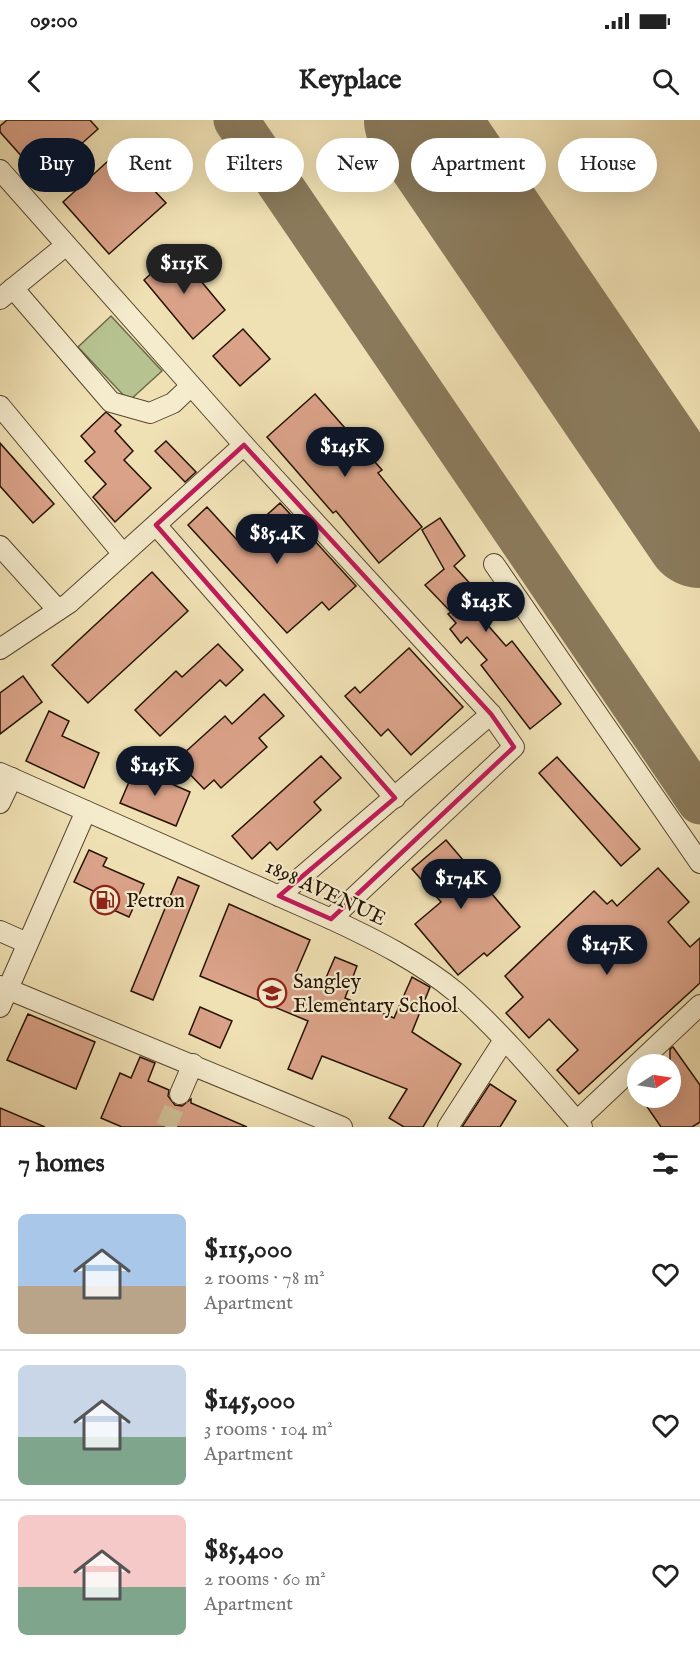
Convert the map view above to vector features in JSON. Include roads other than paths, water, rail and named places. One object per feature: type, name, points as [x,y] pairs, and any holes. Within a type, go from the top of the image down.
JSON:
[{"type":"street","points":[[0,170],[65,246],[244,445],[490,714],[514,747],[331,919]]},
{"type":"street","points":[[65,246],[6,294],[111,402],[150,413],[173,403],[192,386]]},
{"type":"street","points":[[0,406],[123,554]]},
{"type":"street","points":[[0,649],[58,610],[244,445]]},
{"type":"street","points":[[156,525],[395,798]]},
{"type":"street","points":[[0,546],[58,610]]},
{"type":"street","points":[[494,564],[700,863]]},
{"type":"street","points":[[279,896],[490,714]]},
{"type":"street","points":[[0,803],[6,776]]},
{"type":"street","name":"1898 AVENUE","points":[[6,776],[331,919],[365,935],[427,971],[456,993],[504,1040],[579,1124]]},
{"type":"street","points":[[86,811],[3,995],[193,1064],[342,1127]]},
{"type":"street","points":[[0,931],[27,943]]},
{"type":"street","points":[[579,1124],[700,1005]]},
{"type":"street","points":[[448,1127],[504,1040]]},
{"type":"street","points":[[180,1094],[193,1064]]},
{"type":"tunnel","points":[[166,1127],[180,1094]]},
{"type":"place","name":"Petron","points":[[105,900]]},
{"type":"place","name":"Sangley Elementary School","points":[[272,993]]}]
